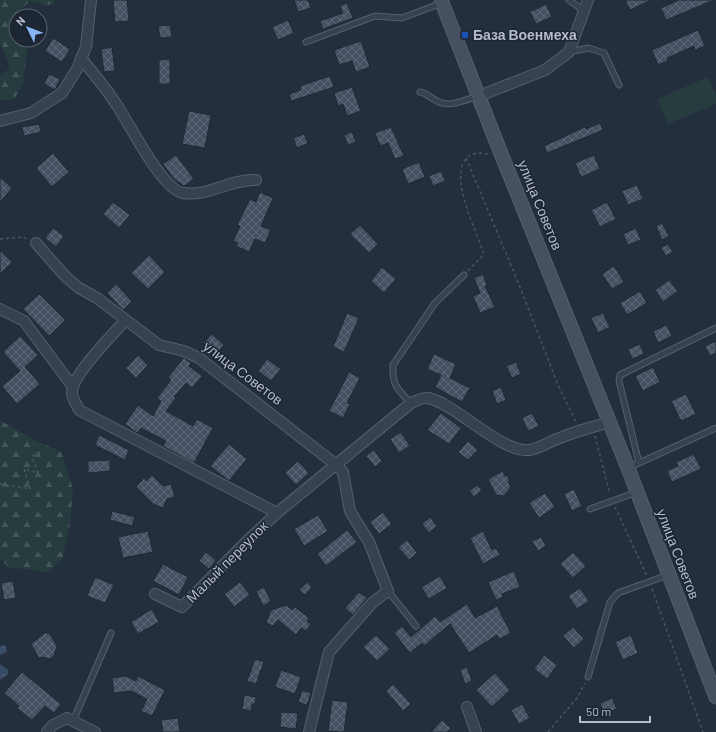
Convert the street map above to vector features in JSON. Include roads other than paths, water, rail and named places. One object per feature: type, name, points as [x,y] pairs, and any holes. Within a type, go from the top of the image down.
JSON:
[{"type":"main road","name":"улица Советов","points":[[442,1],[496,141],[610,422],[634,465],[638,492],[668,575],[716,697]]},
{"type":"street","points":[[0,121],[31,113],[62,93],[77,69],[86,47],[91,0]]},
{"type":"street","points":[[479,96],[545,70],[569,52],[588,0]]},
{"type":"street","points":[[82,58],[117,104],[158,171],[181,193],[204,193],[221,185],[246,180],[256,180]]},
{"type":"street","name":"улица Советов","points":[[36,243],[65,276],[125,321],[158,345],[184,351],[199,358],[335,464],[343,472],[350,511],[369,542],[388,591]]},
{"type":"street","points":[[0,309],[24,321],[73,387]]},
{"type":"street","points":[[125,321],[83,368],[73,387],[72,394],[79,410],[277,513],[411,402],[427,398],[441,403],[515,449],[529,450],[610,422]]},
{"type":"street","name":"Малый переулок","points":[[155,594],[182,608],[246,542],[277,513]]},
{"type":"street","points":[[309,732],[329,652],[373,602],[388,591]]},
{"type":"street","points":[[467,707],[476,732]]},
{"type":"street","points":[[47,732],[53,725],[67,718],[95,732]]},
{"type":"lane","points":[[569,0],[584,11]]},
{"type":"lane","points":[[306,42],[375,16],[402,18],[442,1]]},
{"type":"lane","points":[[569,52],[588,48],[604,53],[619,85]]},
{"type":"lane","points":[[420,92],[425,93],[442,104],[449,104],[479,96]]},
{"type":"lane","points":[[411,402],[396,387],[392,377],[393,365],[435,302],[464,275]]},
{"type":"lane","points":[[716,328],[620,375],[618,381],[634,465],[716,428]]},
{"type":"lane","points":[[590,509],[638,492]]},
{"type":"lane","points":[[588,677],[610,602],[618,593],[668,575]]},
{"type":"lane","points":[[388,591],[416,626]]},
{"type":"lane","points":[[73,721],[111,633]]},
{"type":"water","points":[[5,645],[7,652],[0,655],[0,646]]},
{"type":"water","points":[[0,664],[8,670],[8,674],[0,680]]},
{"type":"place","name":"База Военмеха","points":[[465,35]]}]
